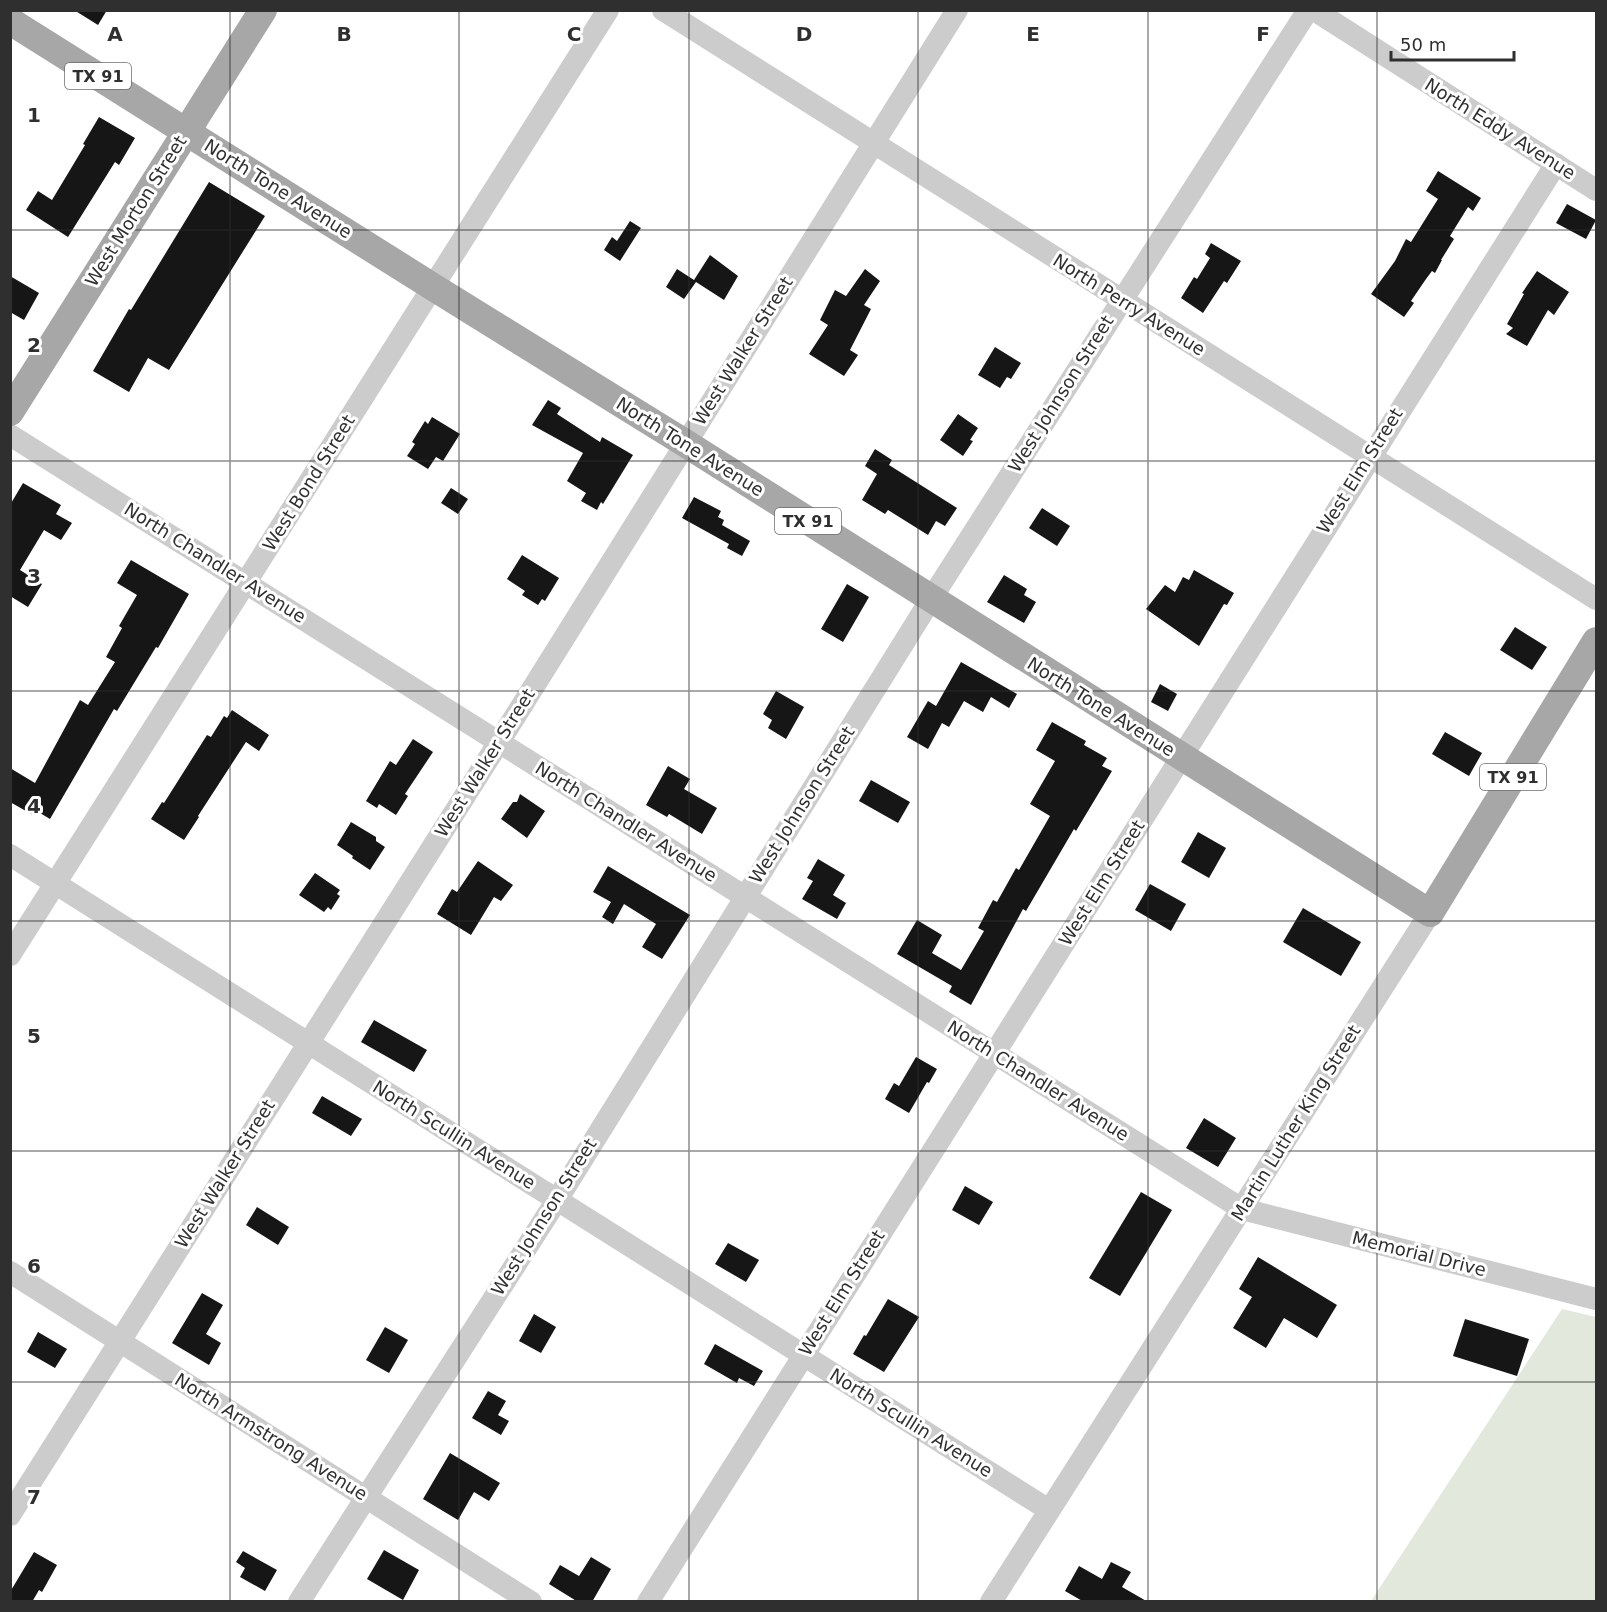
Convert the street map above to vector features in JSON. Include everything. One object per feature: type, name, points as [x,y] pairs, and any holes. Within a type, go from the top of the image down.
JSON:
[{"type":"main road","name":"West Morton Street","points":[[10,412],[262,10]]},
{"type":"main road","name":"North Tone Avenue","points":[[10,21],[1430,913]]},
{"type":"main road","name":"Martin Luther King Street","points":[[1430,913],[1596,641]]},
{"type":"street","name":"West Bond Street","points":[[10,955],[608,10]]},
{"type":"street","name":"North Perry Avenue","points":[[663,10],[1596,599]]},
{"type":"street","name":"West Walker Street","points":[[10,1515],[957,10]]},
{"type":"street","name":"West Johnson Street","points":[[299,1602],[557,1200],[931,599],[1121,299],[1308,10]]},
{"type":"street","name":"North Eddy Avenue","points":[[1314,10],[1596,190]]},
{"type":"street","name":"West Elm Street","points":[[648,1602],[1556,164]]},
{"type":"street","name":"North Chandler Avenue","points":[[10,435],[1242,1209]]},
{"type":"street","name":"North Scullin Avenue","points":[[10,855],[1049,1510]]},
{"type":"street","name":"Martin Luther King Street","points":[[991,1602],[1430,913]]},
{"type":"street","name":"Memorial Drive","points":[[1242,1209],[1596,1299]]},
{"type":"street","name":"North Armstrong Avenue","points":[[10,1272],[531,1602]]},
{"type":"shaded area","points":[[1562,1309],[1596,1317],[1596,1601],[1371,1601]]},
{"type":"building","points":[[74,10],[107,10],[98,25]]},
{"type":"building","points":[[99,117],[135,138],[119,165],[115,162],[68,237],[26,210],[38,191],[52,200]]},
{"type":"building","points":[[1438,171],[1481,198],[1473,211],[1468,207],[1450,236],[1454,239],[1435,273],[1432,271],[1426,279],[1411,301],[1414,303],[1404,317],[1371,294],[1395,261],[1406,239],[1411,242],[1438,199],[1426,191]]},
{"type":"building","points":[[209,182],[265,216],[169,370],[148,358],[129,392],[93,371]]},
{"type":"building","points":[[1567,204],[1596,220],[1586,239],[1556,223]]},
{"type":"building","points":[[630,221],[641,228],[620,261],[604,250],[612,237],[617,241]]},
{"type":"building","points":[[1211,243],[1241,261],[1227,283],[1224,281],[1203,313],[1181,298],[1194,277],[1197,279],[1210,258],[1205,254]]},
{"type":"building","points":[[710,255],[738,276],[724,300],[696,282],[684,299],[666,287],[677,269],[694,280]]},
{"type":"building","points":[[865,269],[880,281],[864,305],[871,309],[850,350],[858,355],[844,376],[809,354],[828,325],[820,320],[835,290],[846,296]]},
{"type":"building","points":[[1537,271],[1569,292],[1554,315],[1548,310],[1527,346],[1506,334],[1513,328],[1507,324],[1524,294],[1522,293]]},
{"type":"building","points":[[10,276],[39,293],[24,320],[10,312]]},
{"type":"building","points":[[995,347],[1021,363],[1011,379],[1007,377],[1000,388],[978,375]]},
{"type":"building","points":[[548,400],[561,408],[557,414],[600,442],[602,437],[633,455],[597,510],[581,501],[586,493],[567,481],[583,453],[532,425]]},
{"type":"building","points":[[958,414],[978,428],[963,456],[940,440]]},
{"type":"building","points":[[432,417],[460,434],[443,461],[436,457],[428,469],[407,456],[415,444],[412,442],[425,421],[428,424]]},
{"type":"building","points":[[875,449],[892,460],[889,465],[957,508],[945,526],[936,521],[928,535],[888,510],[885,514],[862,500],[877,474],[865,466]]},
{"type":"building","points":[[23,483],[61,505],[56,514],[72,523],[61,540],[44,530],[20,570],[42,584],[28,607],[10,596],[10,505]]},
{"type":"building","points":[[451,488],[468,499],[458,514],[441,503]]},
{"type":"building","points":[[694,497],[721,511],[718,517],[724,520],[722,525],[750,541],[742,556],[727,548],[729,544],[682,518]]},
{"type":"building","points":[[1042,508],[1070,526],[1057,546],[1029,528]]},
{"type":"building","points":[[522,555],[559,578],[545,601],[542,599],[538,605],[522,595],[525,591],[507,579]]},
{"type":"building","points":[[131,560],[189,594],[158,648],[156,647],[117,711],[114,709],[50,819],[35,810],[33,815],[10,802],[10,768],[35,783],[80,700],[88,705],[115,662],[106,657],[122,628],[119,626],[137,595],[117,583]]},
{"type":"building","points":[[1194,570],[1234,593],[1227,605],[1224,604],[1199,646],[1146,609],[1165,585],[1175,592],[1183,577],[1189,580]]},
{"type":"building","points":[[1004,575],[1027,589],[1024,595],[1036,602],[1024,623],[987,602]]},
{"type":"building","points":[[847,584],[869,597],[843,642],[821,629]]},
{"type":"building","points":[[1515,627],[1547,647],[1532,670],[1500,650]]},
{"type":"building","points":[[961,662],[1017,694],[1009,708],[991,697],[983,712],[964,701],[949,727],[942,723],[928,749],[907,737],[928,701],[936,706]]},
{"type":"building","points":[[1160,684],[1177,694],[1168,711],[1151,702]]},
{"type":"building","points":[[776,691],[804,707],[786,739],[768,728],[772,720],[763,714]]},
{"type":"building","points":[[232,710],[269,735],[259,751],[246,742],[184,840],[151,819],[162,802],[164,803],[207,735],[211,737],[224,716],[227,718]]},
{"type":"building","points":[[1052,722],[1086,741],[1084,745],[1107,758],[1102,766],[1112,771],[1076,831],[1074,829],[1026,911],[1023,909],[971,1005],[949,992],[952,986],[897,954],[917,920],[942,935],[932,953],[961,970],[984,931],[978,928],[993,900],[997,902],[1016,868],[1019,870],[1050,816],[1030,804],[1055,761],[1036,750]]},
{"type":"building","points":[[1445,732],[1482,753],[1469,776],[1432,754]]},
{"type":"building","points":[[413,739],[433,752],[405,794],[408,796],[396,815],[379,804],[377,808],[366,801],[390,761],[396,765]]},
{"type":"building","points":[[668,766],[690,779],[684,789],[717,808],[702,834],[669,814],[667,817],[646,805]]},
{"type":"building","points":[[871,780],[910,802],[898,823],[859,801]]},
{"type":"building","points":[[520,794],[545,811],[527,838],[501,819],[513,802],[517,802]]},
{"type":"building","points":[[351,822],[376,837],[376,841],[385,847],[370,870],[337,845]]},
{"type":"building","points":[[1198,832],[1226,848],[1209,878],[1181,862]]},
{"type":"building","points":[[818,859],[845,875],[833,895],[846,903],[837,919],[802,899],[813,881],[807,878]]},
{"type":"building","points":[[478,861],[513,885],[501,901],[494,897],[471,935],[437,914],[452,889],[457,892]]},
{"type":"building","points":[[608,866],[690,915],[662,959],[642,947],[656,924],[624,904],[613,924],[602,917],[611,902],[593,892]]},
{"type":"building","points":[[315,873],[340,890],[337,894],[340,896],[331,910],[328,907],[324,912],[299,895]]},
{"type":"building","points":[[1150,884],[1186,904],[1171,931],[1135,910]]},
{"type":"building","points":[[1303,908],[1361,942],[1341,976],[1283,942]]},
{"type":"building","points":[[374,1020],[427,1050],[414,1072],[361,1042]]},
{"type":"building","points":[[916,1057],[937,1069],[909,1113],[885,1099],[894,1083],[899,1086]]},
{"type":"building","points":[[322,1096],[362,1119],[351,1136],[312,1113]]},
{"type":"building","points":[[1204,1118],[1236,1138],[1218,1167],[1186,1148]]},
{"type":"building","points":[[965,1186],[993,1202],[979,1225],[952,1210]]},
{"type":"building","points":[[1141,1192],[1172,1210],[1120,1296],[1089,1278]]},
{"type":"building","points":[[257,1207],[289,1227],[278,1245],[246,1225]]},
{"type":"building","points":[[728,1243],[759,1260],[746,1282],[715,1264]]},
{"type":"building","points":[[1258,1257],[1337,1305],[1317,1338],[1284,1318],[1266,1348],[1233,1328],[1252,1297],[1239,1289]]},
{"type":"building","points":[[202,1293],[223,1305],[206,1334],[221,1343],[209,1365],[172,1343]]},
{"type":"building","points":[[888,1299],[919,1317],[884,1372],[853,1354]]},
{"type":"building","points":[[534,1314],[556,1327],[541,1353],[519,1341]]},
{"type":"building","points":[[1465,1319],[1529,1339],[1517,1376],[1453,1356]]},
{"type":"building","points":[[385,1327],[408,1340],[389,1373],[366,1360]]},
{"type":"building","points":[[38,1332],[67,1349],[55,1368],[27,1352]]},
{"type":"building","points":[[715,1344],[763,1371],[754,1386],[739,1378],[737,1383],[704,1364]]},
{"type":"building","points":[[488,1391],[506,1401],[498,1415],[509,1421],[501,1435],[472,1418]]},
{"type":"building","points":[[450,1453],[500,1483],[489,1501],[474,1492],[458,1520],[423,1499]]},
{"type":"building","points":[[384,1550],[419,1570],[403,1600],[367,1579]]},
{"type":"building","points":[[243,1551],[277,1570],[265,1591],[240,1577],[245,1568],[236,1562]]},
{"type":"building","points":[[34,1552],[57,1565],[42,1592],[39,1590],[32,1602],[10,1602],[10,1592]]},
{"type":"building","points":[[591,1557],[611,1569],[592,1602],[578,1602],[549,1584],[560,1565],[579,1576]]},
{"type":"building","points":[[1111,1562],[1131,1572],[1122,1587],[1148,1602],[1084,1602],[1065,1591],[1079,1566],[1102,1579]]}]
